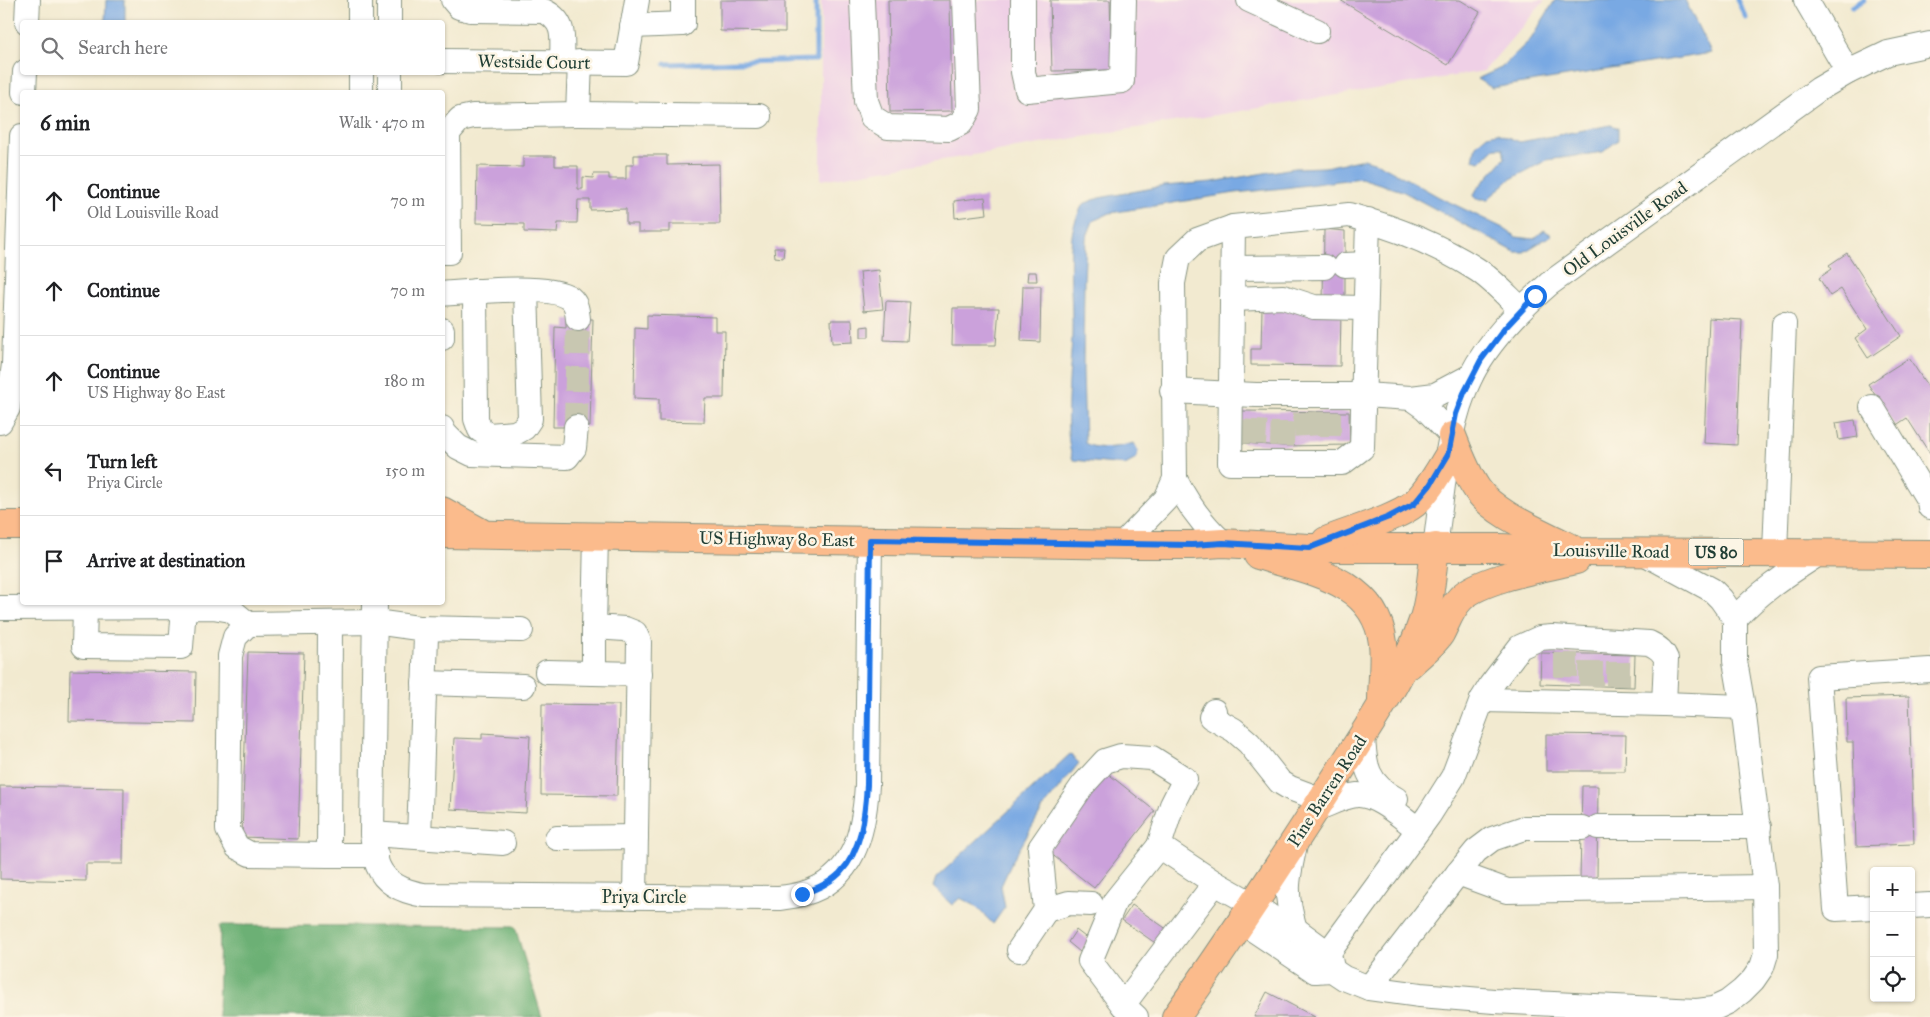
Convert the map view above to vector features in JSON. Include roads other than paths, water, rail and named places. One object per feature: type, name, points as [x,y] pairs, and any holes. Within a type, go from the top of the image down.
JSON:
[{"type":"main road","points":[[1309,548],[1389,517],[1414,504],[1430,485],[1450,446]]},
{"type":"main road","points":[[1450,446],[1486,500],[1508,515],[1579,552]]},
{"type":"main road","points":[[445,513],[484,534]]},
{"type":"main road","points":[[0,525],[20,525]]},
{"type":"main road","name":"US Highway 80 East","points":[[445,534],[1192,545],[1223,543],[1309,548],[1501,548]]},
{"type":"main road","points":[[1223,543],[1342,583],[1360,597],[1374,615],[1379,627],[1382,643],[1382,705]]},
{"type":"main road","name":"Pine Barren Road","points":[[1176,1017],[1248,914],[1319,805],[1382,705],[1398,676],[1409,656],[1425,616],[1435,547]]},
{"type":"main road","name":"Louisville Road","points":[[1501,548],[1579,552],[1930,554]]},
{"type":"main road","points":[[1398,676],[1439,635],[1453,606],[1462,596],[1476,587],[1492,581],[1608,552]]},
{"type":"street","points":[[27,20],[28,0]]},
{"type":"street","points":[[360,0],[360,20]]},
{"type":"street","points":[[389,0],[389,20]]},
{"type":"street","points":[[453,0],[459,6],[470,10],[544,11],[554,16],[562,26]]},
{"type":"street","points":[[561,0],[562,26],[571,62],[578,114]]},
{"type":"street","points":[[637,0],[632,26],[683,24],[683,0]]},
{"type":"street","points":[[862,0],[866,100],[872,117],[888,128],[949,129],[961,122],[969,109],[965,0]]},
{"type":"street","points":[[1023,0],[1023,72],[1027,90],[1122,81],[1124,0]]},
{"type":"street","points":[[1249,0],[1317,31]]},
{"type":"street","points":[[1806,0],[1848,72]]},
{"type":"street","name":"Westside Court","points":[[445,61],[626,63],[632,26]]},
{"type":"street","name":"Old Louisville Road","points":[[1435,547],[1456,414],[1471,376],[1491,345],[1522,310],[1549,284],[1819,89],[1848,72],[1888,53],[1930,44]]},
{"type":"street","points":[[24,90],[25,75]]},
{"type":"street","points":[[361,75],[361,90]]},
{"type":"street","points":[[390,75],[390,90]]},
{"type":"street","points":[[445,252],[449,252],[448,133],[460,119],[473,116],[578,114],[759,116]]},
{"type":"street","points":[[1223,543],[1205,526],[1186,500],[1175,479],[1172,391],[1173,283],[1178,258],[1197,240],[1233,227],[1349,215],[1419,238],[1477,269],[1522,310]]},
{"type":"street","points":[[1345,265],[1368,220]]},
{"type":"street","points":[[1233,227],[1230,462],[1253,453],[1318,454],[1342,463],[1362,448],[1366,308],[1345,265]]},
{"type":"street","points":[[0,422],[8,408],[14,364],[20,264]]},
{"type":"street","points":[[1233,268],[1345,265]]},
{"type":"street","points":[[475,291],[476,418],[480,430],[489,435],[515,433],[524,428],[530,419],[526,290]]},
{"type":"street","points":[[445,294],[526,290],[552,292],[568,297],[575,303],[578,319]]},
{"type":"street","points":[[1232,299],[1283,298],[1314,307],[1366,308]]},
{"type":"street","points":[[1776,552],[1784,324]]},
{"type":"street","points":[[1172,391],[1231,394],[1256,403],[1330,403],[1364,395],[1411,398],[1435,395],[1471,376]]},
{"type":"street","points":[[1411,398],[1425,408],[1450,446]]},
{"type":"street","points":[[1872,407],[1929,501],[1930,506]]},
{"type":"street","points":[[445,434],[458,447],[472,454],[567,457],[574,448],[576,427]]},
{"type":"street","points":[[1123,544],[1166,499],[1175,479]]},
{"type":"street","points":[[594,673],[596,536]]},
{"type":"street","name":"Priya Circle","points":[[375,612],[374,845],[378,867],[396,887],[410,893],[424,895],[779,898],[802,894],[822,886],[840,873],[852,856],[859,839],[865,815],[867,785],[870,540]]},
{"type":"street","points":[[1159,846],[1214,883],[1248,914],[1344,978],[1370,988],[1420,995],[1494,1001],[1697,1011],[1713,1009],[1728,1002],[1753,980],[1762,967],[1766,954],[1765,887],[1759,827],[1735,661],[1735,620],[1721,599],[1712,590],[1642,552]]},
{"type":"street","points":[[1735,620],[1749,604],[1773,584],[1820,553]]},
{"type":"street","points":[[85,608],[84,646],[181,647],[184,607]]},
{"type":"street","points":[[0,608],[213,607],[231,610],[248,624],[330,623],[375,612],[418,628],[426,636],[419,837]]},
{"type":"street","points":[[329,855],[330,623]]},
{"type":"street","points":[[248,624],[235,637],[230,656],[228,830],[237,847],[250,854],[329,855],[419,837],[503,843]]},
{"type":"street","points":[[594,627],[625,629],[635,633],[639,642],[635,897]]},
{"type":"street","points":[[418,628],[521,630]]},
{"type":"street","points":[[1325,965],[1453,777],[1482,700],[1520,647],[1540,638],[1565,646],[1618,648],[1649,643],[1664,653],[1666,660],[1664,704]]},
{"type":"street","points":[[1870,908],[1836,909],[1819,677],[1930,670]]},
{"type":"street","points":[[548,672],[639,674]]},
{"type":"street","points":[[424,683],[524,686]]},
{"type":"street","points":[[1482,700],[1566,693],[1618,694],[1664,704],[1743,707]]},
{"type":"street","points":[[1214,711],[1211,717],[1234,730],[1248,743],[1280,782],[1319,805],[1354,795],[1366,795],[1423,822]]},
{"type":"street","points":[[1363,735],[1367,769],[1378,789],[1423,822]]},
{"type":"street","points":[[1046,910],[1040,848],[1082,785],[1105,761],[1121,756],[1152,758],[1185,779],[1172,805],[1159,846],[1115,901],[1090,961],[1129,1011],[1214,883]]},
{"type":"street","points":[[1370,988],[1476,851],[1492,839],[1511,831],[1524,828],[1759,827]]},
{"type":"street","points":[[557,838],[636,837]]},
{"type":"street","points":[[1296,839],[1287,888],[1288,903],[1295,929],[1325,965]]},
{"type":"street","points":[[1458,873],[1507,890],[1765,887]]},
{"type":"street","points":[[1019,950],[1046,910],[1069,903],[1091,904]]},
{"type":"street","points":[[1915,906],[1930,905]]},
{"type":"street","points":[[1248,914],[1295,929]]},
{"type":"water","points":[[106,0],[125,0],[125,20],[105,20]]},
{"type":"water","points":[[1555,0],[1685,0],[1711,53],[1492,88],[1477,79],[1501,68],[1531,39]]},
{"type":"water","points":[[1611,125],[1618,128],[1618,140],[1603,152],[1547,160],[1509,180],[1488,199],[1476,199],[1474,195],[1477,189],[1505,158],[1503,148],[1495,148],[1480,162],[1473,160],[1476,145],[1487,135],[1497,133],[1520,142]]},
{"type":"water","points":[[1364,159],[1380,164],[1439,197],[1503,228],[1516,237],[1534,239],[1544,230],[1552,235],[1524,252],[1515,252],[1402,191],[1361,178],[1235,193],[1110,213],[1093,221],[1086,239],[1083,371],[1085,443],[1102,448],[1134,443],[1138,451],[1136,459],[1125,465],[1073,460],[1068,432],[1072,335],[1071,248],[1073,228],[1083,204],[1099,198],[1164,186],[1212,182],[1294,168],[1325,167]]},
{"type":"water","points":[[1070,754],[1079,763],[1043,808],[1013,860],[1001,886],[1005,907],[993,924],[974,905],[960,898],[952,905],[933,887],[936,878]]},
{"type":"waterway","points":[[665,64],[816,60],[816,0]]},
{"type":"waterway","points":[[1737,0],[1746,18]]},
{"type":"waterway","points":[[1852,7],[1864,0]]},
{"type":"tunnel","points":[[576,427],[578,319]]},
{"type":"tunnel","points":[[1254,444],[1256,411]]},
{"type":"tunnel","points":[[1282,446],[1283,412]]},
{"type":"tunnel","points":[[1305,412],[1307,445]]},
{"type":"tunnel","points":[[1329,412],[1329,445]]},
{"type":"tunnel","points":[[1566,653],[1566,685]]},
{"type":"tunnel","points":[[1591,654],[1591,686]]},
{"type":"tunnel","points":[[1618,655],[1618,686]]}]
